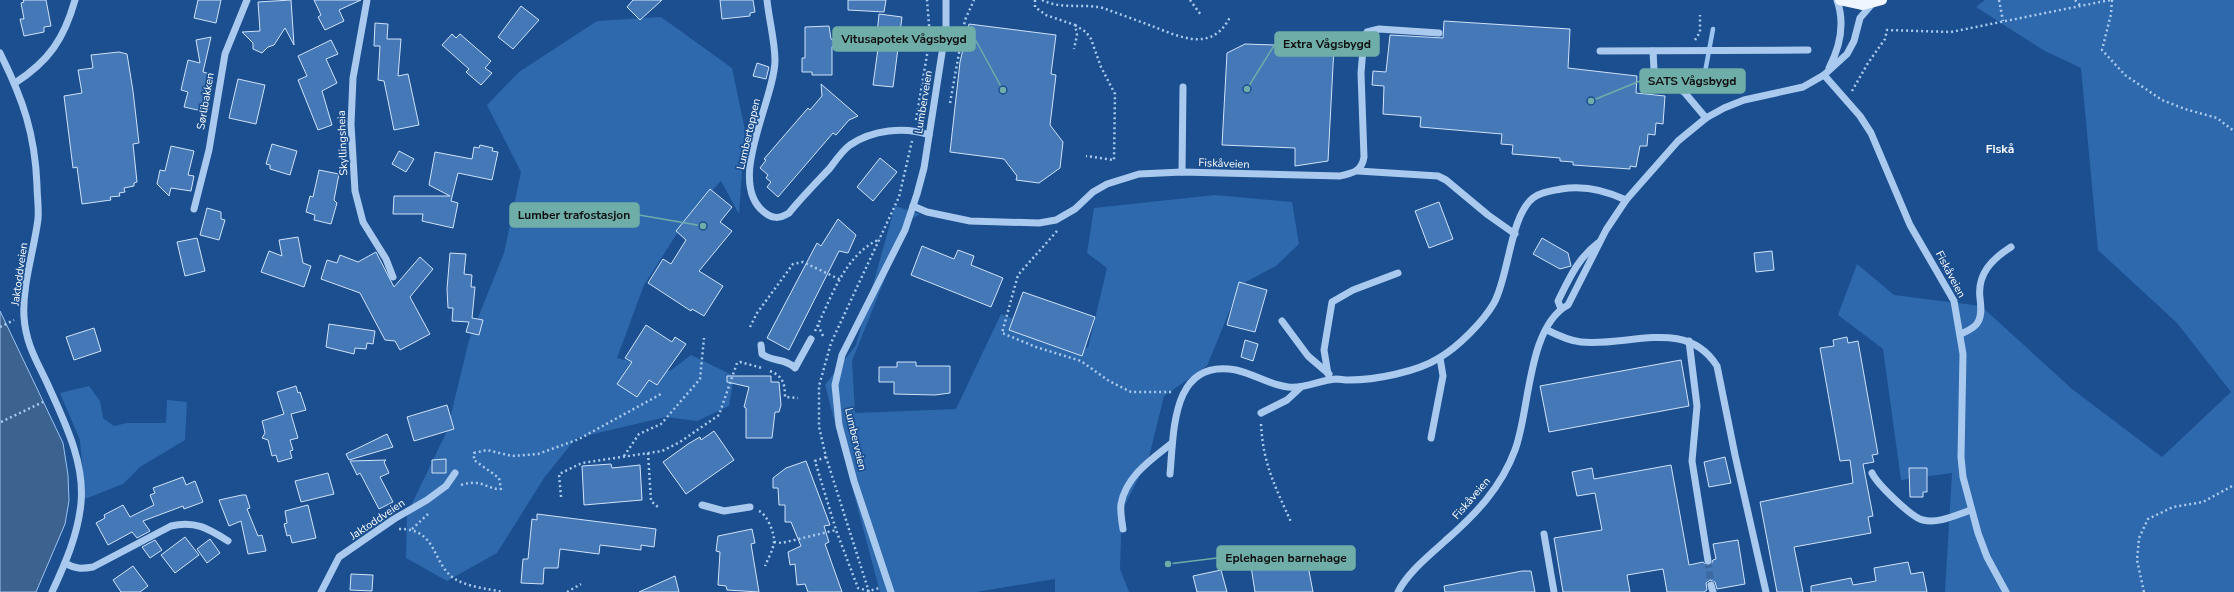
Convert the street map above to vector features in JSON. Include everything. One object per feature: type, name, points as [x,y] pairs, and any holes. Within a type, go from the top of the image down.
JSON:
[{"type":"main road","points":[[1840,0],[1853,4],[1872,4],[1882,0]]},
{"type":"street","points":[[15,83],[46,60],[64,29],[75,0]]},
{"type":"street","name":"Sørlibakken","points":[[194,209],[209,150],[225,54],[247,0]]},
{"type":"street","name":"Skyllingsheia","points":[[367,0],[353,78],[351,124],[355,191],[362,222],[386,259],[393,277]]},
{"type":"street","name":"Lumbertoppen","points":[[767,0],[775,61],[769,91],[755,141],[749,176],[753,199],[761,210],[770,217],[781,218],[789,213],[850,146],[876,134],[913,130],[929,135]]},
{"type":"street","name":"Lumberveien","points":[[890,588],[854,480],[838,425],[835,385],[842,355],[890,261],[913,206],[924,168],[946,27],[946,0]]},
{"type":"street","points":[[1825,75],[1836,55],[1840,34],[1841,13],[1837,0]]},
{"type":"street","name":"Fiskåveien","points":[[1398,592],[1425,559],[1483,505],[1498,486],[1516,450],[1524,417],[1531,369],[1546,330],[1561,309],[1568,305],[1594,256],[1598,243],[1626,200],[1678,141],[1706,118],[1744,100],[1803,87],[1825,75],[1847,54],[1854,41],[1860,18],[1872,4]]},
{"type":"street","points":[[1358,170],[1364,162],[1361,73],[1364,37],[1367,32],[1379,29],[1439,33]]},
{"type":"street","points":[[1600,51],[1808,50]]},
{"type":"street","points":[[1652,51],[1654,70],[1684,93],[1706,118]]},
{"type":"street","name":"Jaktoddveien","points":[[0,53],[15,83],[32,133],[36,167],[38,217],[25,301],[26,334],[31,352],[69,434],[80,477],[81,503],[73,543],[52,592]]},
{"type":"street","name":"Fiskåveien","points":[[1825,75],[1871,133],[1910,225],[1950,292],[1955,305],[1961,334],[1963,354],[1961,457],[1971,510],[1987,557],[2006,592]]},
{"type":"street","points":[[1182,172],[1183,87]]},
{"type":"street","name":"Fiskåveien","points":[[913,206],[927,212],[970,221],[986,220],[1039,223],[1056,220],[1075,209],[1093,192],[1107,184],[1139,174],[1182,172],[1340,176],[1358,170],[1438,176],[1446,180],[1488,215],[1515,234]]},
{"type":"street","points":[[1170,474],[1172,443],[1183,393],[1193,378],[1204,371],[1218,368],[1249,373],[1286,387],[1300,388],[1336,379],[1360,379],[1387,375],[1412,369],[1440,358],[1473,329],[1494,302],[1504,278],[1515,234],[1526,205],[1533,199],[1546,192],[1563,189],[1592,188],[1609,192],[1626,200]]},
{"type":"street","name":"Fiskåveien","points":[[1561,309],[1558,301],[1571,274],[1585,253],[1598,243]]},
{"type":"street","points":[[1961,334],[1976,326],[1980,316],[1979,286],[1984,271],[1991,262],[2012,247]]},
{"type":"street","points":[[1328,374],[1324,350],[1332,302],[1353,290],[1398,273]]},
{"type":"street","points":[[1282,321],[1308,356],[1328,374],[1336,379]]},
{"type":"street","points":[[1546,330],[1558,336],[1580,342],[1625,341],[1665,336],[1696,343],[1710,354],[1718,366],[1735,455],[1766,592]]},
{"type":"street","points":[[761,345],[762,354],[767,358],[790,363],[795,368],[811,339]]},
{"type":"street","points":[[1690,342],[1697,406],[1692,461],[1708,561]]},
{"type":"street","points":[[1431,438],[1442,376],[1440,358]]},
{"type":"street","points":[[1261,414],[1287,400],[1300,388]]},
{"type":"street","points":[[1123,529],[1121,505],[1127,486],[1144,466],[1172,443]]},
{"type":"street","name":"Jaktoddveien","points":[[321,592],[339,557],[438,492],[455,473]]},
{"type":"street","points":[[1872,473],[1876,483],[1922,520],[1937,521],[1971,510]]},
{"type":"street","points":[[702,505],[724,511],[750,507]]},
{"type":"street","points":[[65,563],[74,568],[83,569],[93,566],[171,526],[181,524],[203,526],[228,541]]},
{"type":"street","points":[[1544,534],[1554,592]]},
{"type":"path","points":[[856,289],[904,184],[913,130],[921,98],[930,37],[927,0]]},
{"type":"path","points":[[950,103],[966,20],[974,0]]},
{"type":"path","points":[[1035,0],[1035,7],[1041,13],[1075,25],[1086,32],[1091,39],[1101,67],[1115,94],[1114,160],[1086,156]]},
{"type":"path","points":[[1042,0],[1047,3],[1061,6],[1090,5],[1103,8],[1190,40],[1210,37],[1223,28],[1230,17]]},
{"type":"path","points":[[1047,3],[1052,0]]},
{"type":"path","points":[[1190,0],[1201,15]]},
{"type":"path","points":[[1999,0],[2003,21]]},
{"type":"path","points":[[2075,0],[2082,6]]},
{"type":"path","points":[[1846,100],[1885,39],[1887,30],[1951,32],[2111,0],[2111,14],[2102,50],[2125,75],[2162,100],[2185,109],[2217,118],[2234,131]]},
{"type":"path","points":[[1688,51],[1700,32],[1700,15]]},
{"type":"path","points":[[1074,49],[1077,35],[1075,25]]},
{"type":"path","points":[[1059,230],[1018,275],[1002,333],[1080,361],[1109,381],[1132,392],[1183,393]]},
{"type":"path","points":[[811,339],[855,256],[869,244],[880,239]]},
{"type":"path","points":[[750,327],[757,313],[793,264],[803,262],[841,280]]},
{"type":"path","points":[[624,456],[639,434],[661,424],[700,380],[704,338]]},
{"type":"path","points":[[561,496],[559,474],[582,463],[662,451],[680,442],[719,415],[735,366],[740,362],[779,376],[785,384],[785,397],[798,398]]},
{"type":"path","points":[[458,486],[471,482],[482,483],[496,489],[501,489],[499,478],[474,460],[474,453],[487,450],[512,456],[538,454],[579,439],[661,394]]},
{"type":"path","points":[[1,422],[44,402]]},
{"type":"path","points":[[1261,414],[1263,448],[1267,467],[1291,522]]},
{"type":"path","points":[[648,453],[650,501],[659,508]]},
{"type":"path","points":[[826,457],[815,460],[836,530],[858,588],[869,591],[890,588]]},
{"type":"path","points":[[2144,592],[2137,560],[2139,538],[2148,519],[2173,507],[2203,502],[2234,485]]},
{"type":"path","points":[[750,507],[762,512],[770,527],[774,542],[765,566]]},
{"type":"path","points":[[412,529],[429,513]]},
{"type":"path","points":[[379,530],[412,529],[432,543],[447,571],[456,580],[503,592]]},
{"type":"path","points":[[774,542],[782,543],[836,530]]},
{"type":"path","points":[[567,592],[581,584]]},
{"type":"shaded area","points":[[1985,0],[2234,0],[2234,592],[1945,592],[1952,473],[1901,480],[1883,349],[1838,315],[1857,264],[1894,295],[1981,306],[2072,389],[2162,457],[2231,392],[2177,323],[2098,250],[2081,68],[2043,50],[1976,7]]},
{"type":"shaded area","points":[[661,17],[732,68],[745,130],[739,214],[721,181],[689,215],[644,285],[617,358],[670,371],[691,355],[734,376],[729,406],[697,421],[666,417],[576,438],[544,478],[497,553],[447,581],[406,558],[407,514],[447,431],[469,340],[504,253],[521,172],[487,105],[519,72],[597,21]]},
{"type":"shaded area","points":[[1215,195],[1292,202],[1299,244],[1276,266],[1240,285],[1207,366],[1164,396],[1149,457],[1122,511],[1120,569],[1129,592],[1055,592],[1055,579],[976,592],[880,592],[825,385],[856,345],[895,206],[920,214],[908,221],[852,361],[855,413],[956,409],[1001,314],[1088,348],[1107,268],[1087,253],[1094,208]]},
{"type":"shaded area","points":[[0,311],[63,443],[68,475],[69,501],[65,524],[36,592],[0,592]]},
{"type":"shaded area","points":[[89,386],[100,401],[103,418],[114,426],[127,423],[166,423],[167,400],[187,402],[185,440],[140,467],[123,484],[85,499],[80,440],[60,393]]},
{"type":"building","points":[[23,0],[46,0],[51,26],[44,27],[44,32],[24,36],[20,19],[24,19],[21,3],[24,2]]},
{"type":"building","points":[[198,0],[221,0],[216,23],[194,18]]},
{"type":"building","points":[[291,0],[294,45],[285,28],[274,45],[268,47],[262,53],[253,49],[253,43],[242,32],[260,31],[258,2]]},
{"type":"building","points":[[314,0],[361,0],[339,10],[344,21],[325,30],[318,17],[321,15]]},
{"type":"building","points":[[633,0],[662,0],[640,20],[627,7]]},
{"type":"building","points":[[720,0],[753,0],[755,12],[750,13],[750,16],[722,19]]},
{"type":"building","points":[[848,0],[886,0],[884,12],[848,10]]},
{"type":"building","points":[[521,6],[539,20],[513,49],[498,37]]},
{"type":"building","points":[[879,14],[902,17],[893,87],[873,85],[880,34],[877,34]]},
{"type":"building","points":[[1444,21],[1570,29],[1568,68],[1637,76],[1636,93],[1665,96],[1663,124],[1656,123],[1655,135],[1648,134],[1647,146],[1640,146],[1636,167],[1630,166],[1630,169],[1573,165],[1573,162],[1560,161],[1560,158],[1512,154],[1513,145],[1501,144],[1502,134],[1420,127],[1421,117],[1383,114],[1384,86],[1372,85],[1373,71],[1386,72],[1390,35],[1443,38]]},
{"type":"building","points":[[375,23],[388,24],[387,39],[401,39],[398,76],[408,74],[419,125],[394,130],[384,81],[378,80],[380,46],[374,46]]},
{"type":"building","points":[[969,24],[1056,35],[1051,74],[1056,75],[1050,125],[1063,142],[1060,168],[1039,183],[1016,180],[1017,176],[1004,159],[950,152],[960,62]]},
{"type":"building","points":[[829,26],[831,39],[838,43],[832,47],[832,75],[812,75],[812,72],[802,72],[802,58],[805,58],[805,27]]},
{"type":"building","points":[[452,34],[456,38],[460,34],[491,61],[485,68],[492,73],[481,85],[466,72],[469,69],[442,45]]},
{"type":"building","points":[[211,37],[203,72],[210,74],[202,111],[184,107],[188,92],[181,90],[188,60],[200,63],[196,40]]},
{"type":"building","points":[[331,40],[338,54],[326,59],[337,83],[322,91],[332,125],[318,130],[298,80],[307,76],[298,56]]},
{"type":"building","points":[[1245,44],[1334,47],[1328,161],[1295,166],[1295,148],[1222,145],[1227,53]]},
{"type":"building","points":[[119,52],[127,54],[133,91],[139,143],[133,144],[137,182],[134,183],[134,186],[124,188],[125,192],[119,193],[120,196],[110,197],[111,200],[82,204],[77,167],[73,168],[64,96],[82,93],[78,70],[93,68],[91,55]]},
{"type":"building","points":[[757,63],[769,67],[766,79],[753,76]]},
{"type":"building","points":[[238,79],[265,85],[256,124],[229,118]]},
{"type":"building","points":[[821,84],[858,116],[849,120],[836,135],[833,133],[778,197],[767,187],[771,182],[766,178],[768,175],[760,168],[766,160],[764,159],[808,108],[810,110],[822,96]]},
{"type":"building","points":[[272,144],[297,151],[290,175],[270,169],[270,165],[266,164]]},
{"type":"building","points":[[480,145],[493,148],[492,151],[498,152],[492,180],[458,173],[451,201],[458,203],[453,228],[422,221],[423,214],[393,214],[394,196],[450,196],[429,185],[435,152],[472,159],[474,147],[479,148]]},
{"type":"building","points":[[171,146],[194,151],[188,175],[194,176],[191,191],[171,188],[169,196],[157,184],[160,170],[165,171]]},
{"type":"building","points":[[399,151],[414,159],[406,172],[392,164]]},
{"type":"building","points":[[880,158],[897,172],[873,201],[857,187]]},
{"type":"building","points":[[319,170],[339,174],[334,200],[337,203],[331,224],[314,220],[315,215],[306,212],[310,196],[313,197]]},
{"type":"building","points":[[710,189],[732,207],[720,222],[732,231],[699,271],[723,286],[704,316],[692,309],[691,311],[648,283],[663,259],[671,264],[686,240],[676,231]]},
{"type":"building","points":[[1439,202],[1453,239],[1429,248],[1415,211]]},
{"type":"building","points":[[207,208],[221,212],[221,219],[225,220],[219,240],[200,235]]},
{"type":"building","points":[[838,219],[856,235],[848,253],[839,251],[789,350],[767,338],[817,243],[821,246]]},
{"type":"building","points":[[298,237],[303,263],[311,266],[304,287],[261,272],[269,251],[282,256],[279,240]]},
{"type":"building","points":[[197,238],[205,271],[185,276],[177,242]]},
{"type":"building","points":[[1542,238],[1568,253],[1571,266],[1560,269],[1533,254]]},
{"type":"building","points":[[922,246],[954,259],[958,250],[974,256],[971,265],[1003,278],[991,307],[911,275]]},
{"type":"building","points":[[1772,251],[1774,270],[1756,272],[1754,253]]},
{"type":"building","points":[[376,252],[394,287],[420,257],[433,269],[410,297],[430,334],[400,350],[395,341],[385,340],[360,293],[321,279],[327,260],[337,263],[340,255],[358,262]]},
{"type":"building","points":[[450,253],[466,254],[464,274],[472,275],[471,287],[475,287],[472,318],[483,320],[479,335],[466,332],[469,322],[452,321],[453,308],[448,308],[447,289]]},
{"type":"building","points":[[1239,282],[1267,290],[1255,332],[1227,325]]},
{"type":"building","points":[[1023,292],[1095,317],[1082,356],[1009,330]]},
{"type":"building","points":[[329,324],[375,331],[373,344],[367,343],[366,349],[355,348],[354,354],[326,347]]},
{"type":"building","points":[[646,325],[672,342],[675,337],[686,344],[657,385],[649,380],[637,397],[617,384],[632,362],[625,358]]},
{"type":"building","points":[[94,328],[101,351],[74,360],[66,337]]},
{"type":"building","points":[[1847,337],[1848,343],[1858,341],[1878,454],[1872,455],[1874,462],[1863,464],[1873,516],[1868,517],[1871,533],[1794,547],[1803,592],[1777,592],[1760,502],[1853,483],[1850,460],[1840,461],[1820,348],[1834,346],[1833,340]]},
{"type":"building","points":[[1245,340],[1258,344],[1253,361],[1241,357]]},
{"type":"building","points":[[1681,360],[1689,406],[1549,432],[1540,386]]},
{"type":"building","points":[[897,362],[916,362],[916,366],[950,366],[950,393],[935,395],[894,394],[894,382],[879,382],[879,367],[897,367]]},
{"type":"building","points":[[727,376],[771,376],[771,382],[779,382],[781,405],[779,412],[775,412],[772,438],[746,438],[746,408],[744,407],[749,387],[727,382]]},
{"type":"building","points":[[296,386],[298,393],[300,392],[306,410],[291,414],[298,438],[290,440],[293,450],[290,451],[292,458],[278,462],[276,455],[272,456],[268,440],[262,438],[265,433],[262,421],[284,414],[277,392]]},
{"type":"building","points":[[447,405],[454,429],[414,441],[407,417]]},
{"type":"building","points":[[714,431],[734,460],[686,494],[663,462],[688,444],[700,437],[701,440]]},
{"type":"building","points":[[387,434],[393,447],[349,460],[346,454]]},
{"type":"building","points":[[1725,457],[1731,483],[1709,487],[1704,462]]},
{"type":"building","points":[[446,459],[446,473],[432,473],[432,460]]},
{"type":"building","points":[[386,460],[384,462],[389,473],[380,477],[393,502],[379,509],[360,473],[357,475],[350,461]]},
{"type":"building","points":[[806,461],[830,525],[824,526],[829,542],[825,544],[842,592],[808,592],[805,584],[797,585],[795,564],[790,565],[788,552],[801,546],[791,522],[785,522],[785,505],[779,505],[778,488],[773,488],[773,478],[786,468]]},
{"type":"building","points":[[611,464],[612,468],[640,465],[642,500],[584,505],[582,466]]},
{"type":"building","points":[[1671,465],[1689,565],[1703,562],[1706,565],[1711,565],[1713,560],[1716,559],[1713,544],[1738,540],[1745,584],[1717,589],[1715,582],[1710,580],[1706,583],[1707,590],[1704,592],[1667,592],[1663,569],[1627,575],[1630,592],[1563,592],[1554,538],[1602,530],[1595,493],[1577,496],[1572,472],[1592,468],[1594,479]]},
{"type":"building","points":[[1909,468],[1927,468],[1927,492],[1923,492],[1923,497],[1910,497]]},
{"type":"building","points":[[328,473],[334,494],[301,502],[295,481]]},
{"type":"building","points":[[183,477],[186,485],[195,481],[203,502],[184,509],[183,506],[143,521],[150,531],[137,538],[132,532],[108,545],[96,523],[105,518],[104,515],[123,505],[130,517],[154,505],[150,495],[155,493],[153,488]]},
{"type":"building","points":[[246,495],[250,508],[247,509],[258,536],[262,535],[266,551],[248,554],[241,521],[229,526],[219,500]]},
{"type":"building","points":[[308,505],[316,538],[292,543],[290,535],[287,536],[284,524],[287,523],[285,511]]},
{"type":"building","points":[[537,514],[656,529],[654,547],[641,545],[641,550],[600,545],[599,554],[560,549],[558,568],[544,568],[543,584],[521,583],[523,559],[528,559],[532,519],[537,520]]},
{"type":"building","points":[[752,529],[755,543],[751,544],[759,592],[727,590],[726,586],[718,585],[720,552],[716,551],[718,536]]},
{"type":"building","points":[[185,537],[199,555],[175,573],[161,555]]},
{"type":"building","points":[[210,539],[220,553],[207,563],[197,549]]},
{"type":"building","points":[[155,540],[162,550],[150,558],[142,547]]},
{"type":"building","points":[[1305,550],[1313,592],[1255,592],[1250,560]]},
{"type":"building","points":[[1908,562],[1911,574],[1923,572],[1927,592],[1811,592],[1811,586],[1851,578],[1853,585],[1876,581],[1874,568]]},
{"type":"building","points":[[133,566],[148,586],[140,592],[121,592],[113,580]]},
{"type":"building","points":[[1221,570],[1227,592],[1197,592],[1193,576]]},
{"type":"building","points":[[1522,571],[1531,571],[1535,592],[1445,592],[1444,586]]},
{"type":"building","points":[[351,574],[373,575],[372,591],[350,590]]},
{"type":"building","points":[[675,576],[679,592],[639,592]]},
{"type":"waterway","points":[[1703,83],[1713,29]]},
{"type":"tunnel","points":[[1708,561],[1711,585]]},
{"type":"place","name":"Extra Vågsbygd","points":[[1247,89]]},
{"type":"place","name":"Vitusapotek Vågsbygd","points":[[1003,90]]},
{"type":"place","name":"SATS Vågsbygd","points":[[1591,101]]},
{"type":"place","name":"Lumber trafostasjon","points":[[703,226]]},
{"type":"place","name":"Eplehagen barnehage","points":[[1168,564]]},
{"type":"district","name":"Fiskå","points":[[2000,149]]}]
